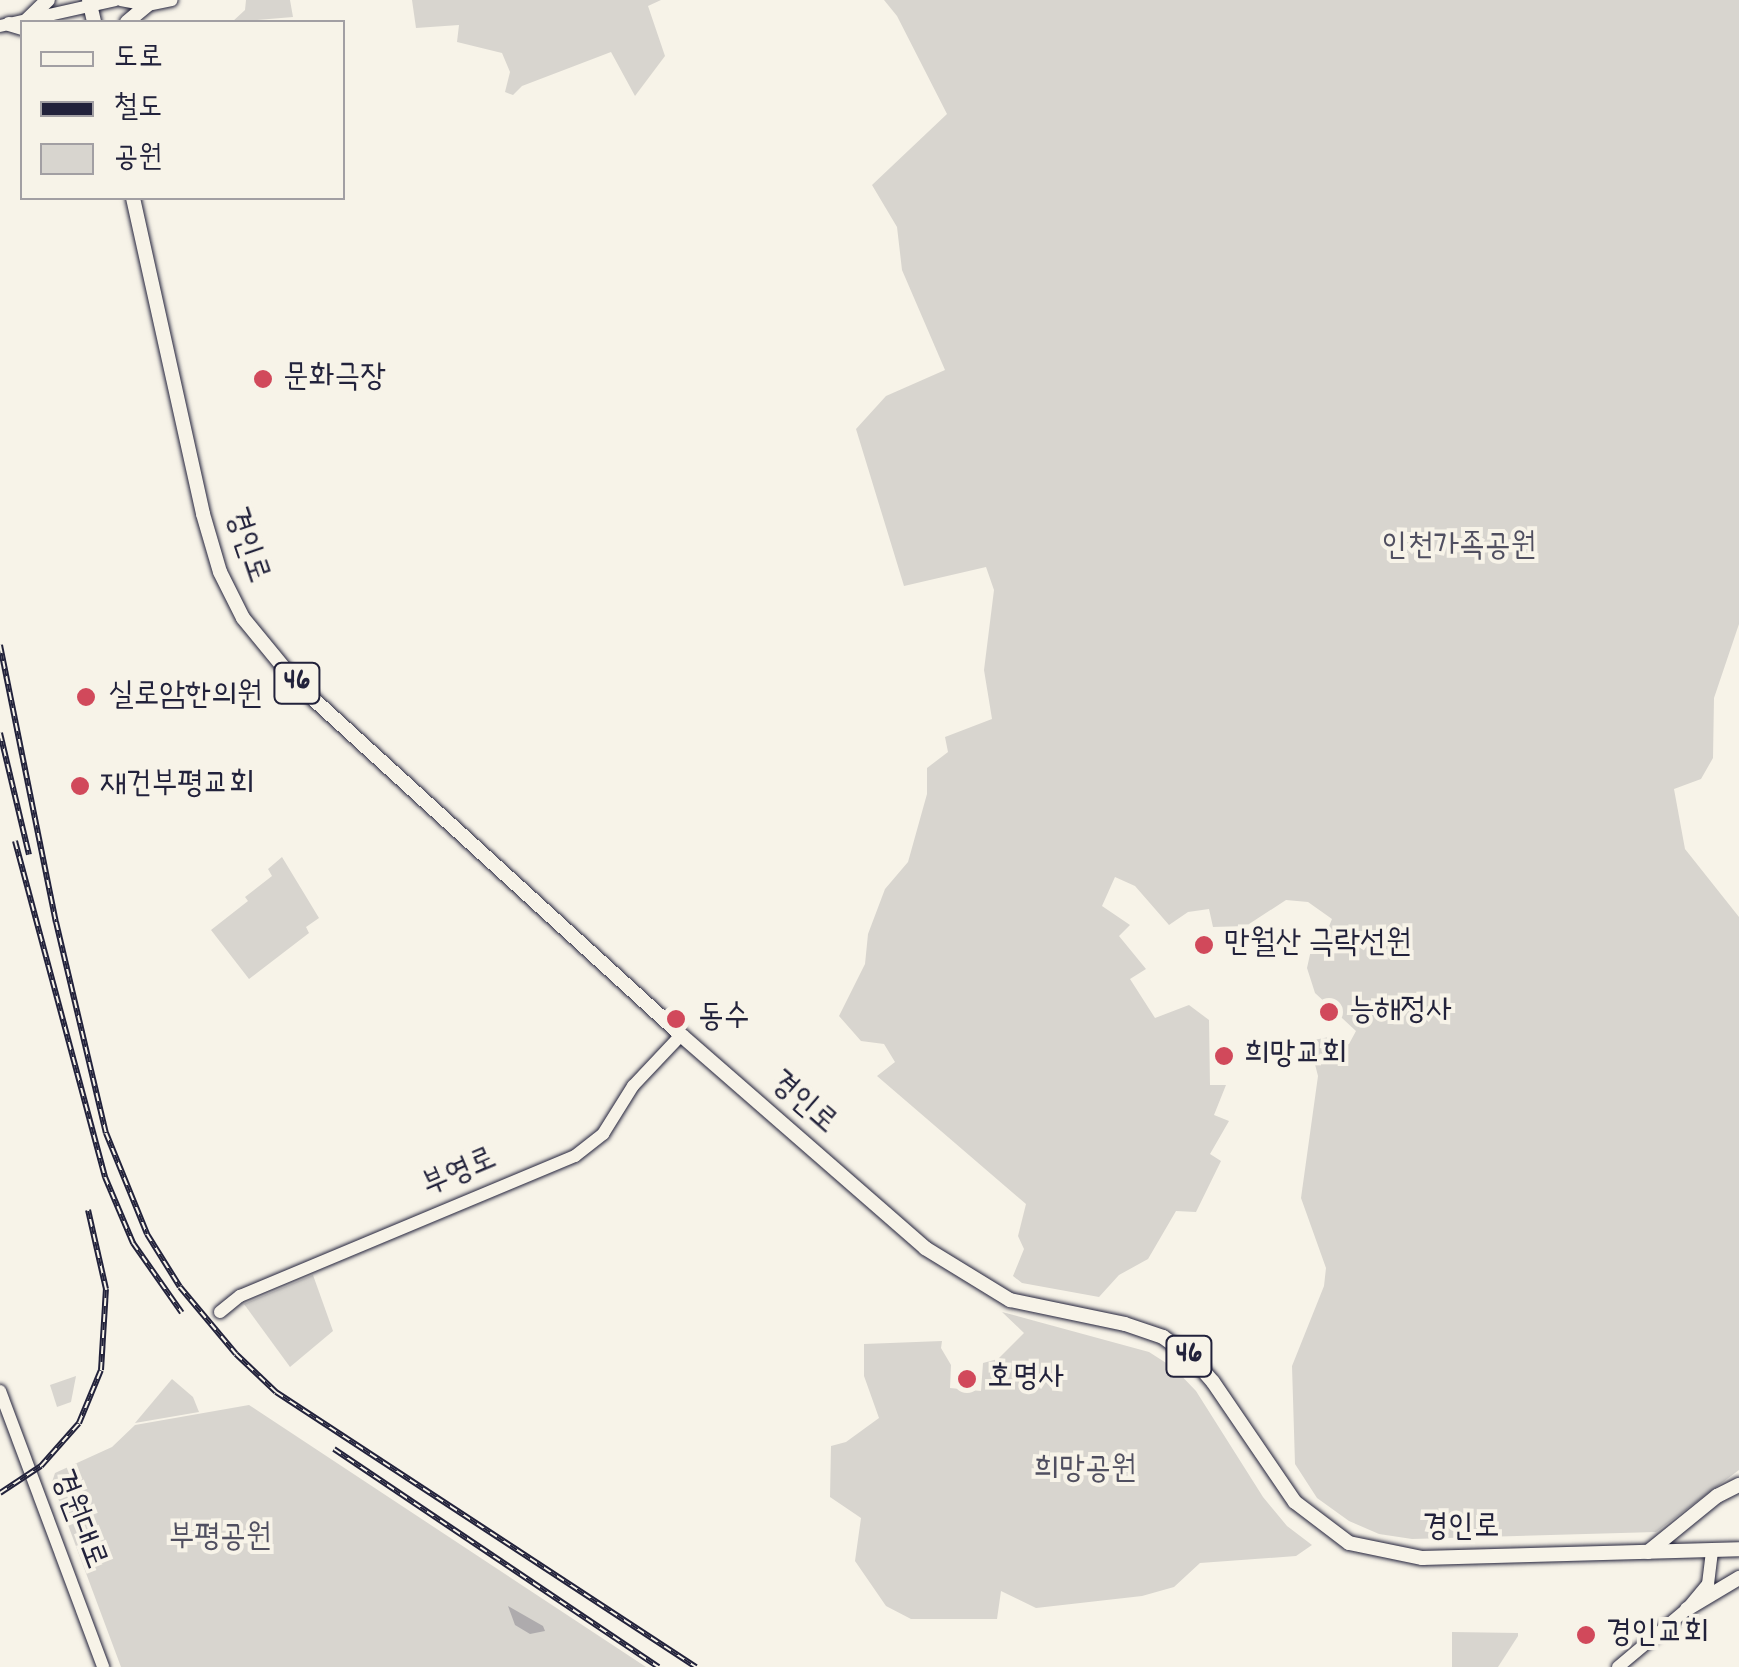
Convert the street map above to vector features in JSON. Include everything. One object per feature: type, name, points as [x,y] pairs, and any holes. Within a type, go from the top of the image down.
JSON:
[{"type":"main road","points":[[22,20],[48,0]]},
{"type":"main road","points":[[32,20],[89,3],[118,0],[146,6],[172,0]]},
{"type":"main road","points":[[129,20],[146,6]]},
{"type":"main road","name":"경인로","points":[[133,200],[203,514],[220,572],[243,618],[298,685],[681,1035],[925,1248],[1010,1300],[1125,1324],[1163,1337],[1193,1359],[1295,1502],[1348,1543],[1422,1558],[1739,1549]]},
{"type":"main road","name":"부영로","points":[[220,1312],[240,1296],[575,1156],[603,1134],[632,1086],[681,1035]]},
{"type":"main road","name":"경원대로","points":[[0,1391],[103,1667]]},
{"type":"main road","points":[[1648,1552],[1717,1496],[1739,1484]]},
{"type":"main road","points":[[1618,1667],[1686,1609],[1708,1584],[1712,1550]]},
{"type":"main road","points":[[1686,1609],[1739,1578]]},
{"type":"green space","points":[[246,0],[290,0],[293,17],[234,20],[245,10]]},
{"type":"green space","points":[[412,0],[661,0],[648,6],[665,56],[635,96],[611,52],[522,86],[513,95],[505,92],[510,72],[502,53],[457,42],[459,25],[416,28]]},
{"type":"green space","name":"인천가족공원","points":[[884,0],[1739,0],[1739,624],[1714,698],[1713,758],[1701,779],[1674,789],[1685,849],[1739,917],[1739,1470],[1656,1532],[1412,1539],[1379,1534],[1349,1521],[1317,1498],[1295,1464],[1292,1366],[1324,1286],[1326,1268],[1301,1198],[1318,1076],[1309,1041],[1329,1037],[1333,1044],[1349,1044],[1356,1031],[1315,993],[1307,968],[1311,950],[1323,941],[1332,919],[1308,902],[1286,900],[1246,926],[1213,927],[1209,909],[1188,912],[1169,925],[1135,886],[1115,877],[1102,906],[1130,925],[1119,936],[1146,969],[1130,979],[1155,1018],[1189,1005],[1209,1020],[1210,1085],[1226,1085],[1214,1115],[1229,1121],[1210,1154],[1221,1161],[1196,1212],[1176,1211],[1148,1259],[1119,1275],[1099,1297],[1022,1283],[1013,1276],[1024,1249],[1018,1236],[1026,1204],[877,1076],[895,1062],[884,1044],[861,1041],[839,1016],[865,964],[868,934],[885,889],[908,862],[927,794],[927,768],[948,752],[945,737],[992,719],[984,670],[994,590],[986,567],[904,586],[856,429],[886,396],[945,370],[902,270],[897,227],[872,185],[947,114],[897,16]]},
{"type":"green space","points":[[282,857],[319,918],[306,927],[309,933],[249,979],[211,930],[248,901],[245,897],[272,876],[268,869]]},
{"type":"green space","points":[[313,1275],[333,1331],[290,1367],[244,1304]]},
{"type":"green space","name":"희망공원","points":[[1002,1312],[1149,1352],[1174,1368],[1196,1391],[1263,1497],[1287,1526],[1312,1545],[1296,1556],[1200,1563],[1174,1587],[1142,1596],[1036,1608],[1001,1591],[997,1619],[911,1619],[886,1606],[855,1561],[861,1518],[830,1497],[831,1446],[846,1442],[879,1418],[864,1376],[864,1344],[942,1341],[941,1348],[951,1365],[950,1388],[981,1391],[983,1363],[998,1359],[1024,1333]]},
{"type":"green space","points":[[76,1376],[71,1402],[57,1407],[50,1385]]},
{"type":"green space","points":[[172,1379],[193,1397],[199,1412],[135,1423]]},
{"type":"green space","name":"부평공원","points":[[249,1405],[646,1667],[121,1667],[52,1482],[55,1473],[112,1447],[135,1425]]},
{"type":"green space","points":[[1452,1632],[1518,1636],[1498,1667],[1452,1667]]},
{"type":"shaded area","points":[[508,1606],[543,1626],[545,1631],[530,1634],[515,1625]]},
{"type":"railway","points":[[0,645],[56,922],[106,1133],[147,1234],[180,1287],[236,1354],[276,1392],[696,1667]]},
{"type":"railway","points":[[0,733],[29,855]]},
{"type":"railway","points":[[15,841],[105,1177],[133,1243],[182,1313]]},
{"type":"railway","points":[[0,1493],[41,1466],[79,1423],[101,1370],[106,1289],[88,1210]]},
{"type":"railway","points":[[334,1449],[659,1667]]},
{"type":"place","name":"문화극장","points":[[263,379]]},
{"type":"place","name":"실로암한의원","points":[[86,697]]},
{"type":"place","name":"재건부평교회","points":[[80,786]]},
{"type":"place","name":"만월산 극락선원","points":[[1204,945]]},
{"type":"place","name":"능해정사","points":[[1329,1012]]},
{"type":"place","name":"동수","points":[[676,1019]]},
{"type":"place","name":"희망교회","points":[[1224,1056]]},
{"type":"place","name":"호명사","points":[[967,1379]]},
{"type":"place","name":"경인교회","points":[[1586,1635]]}]
